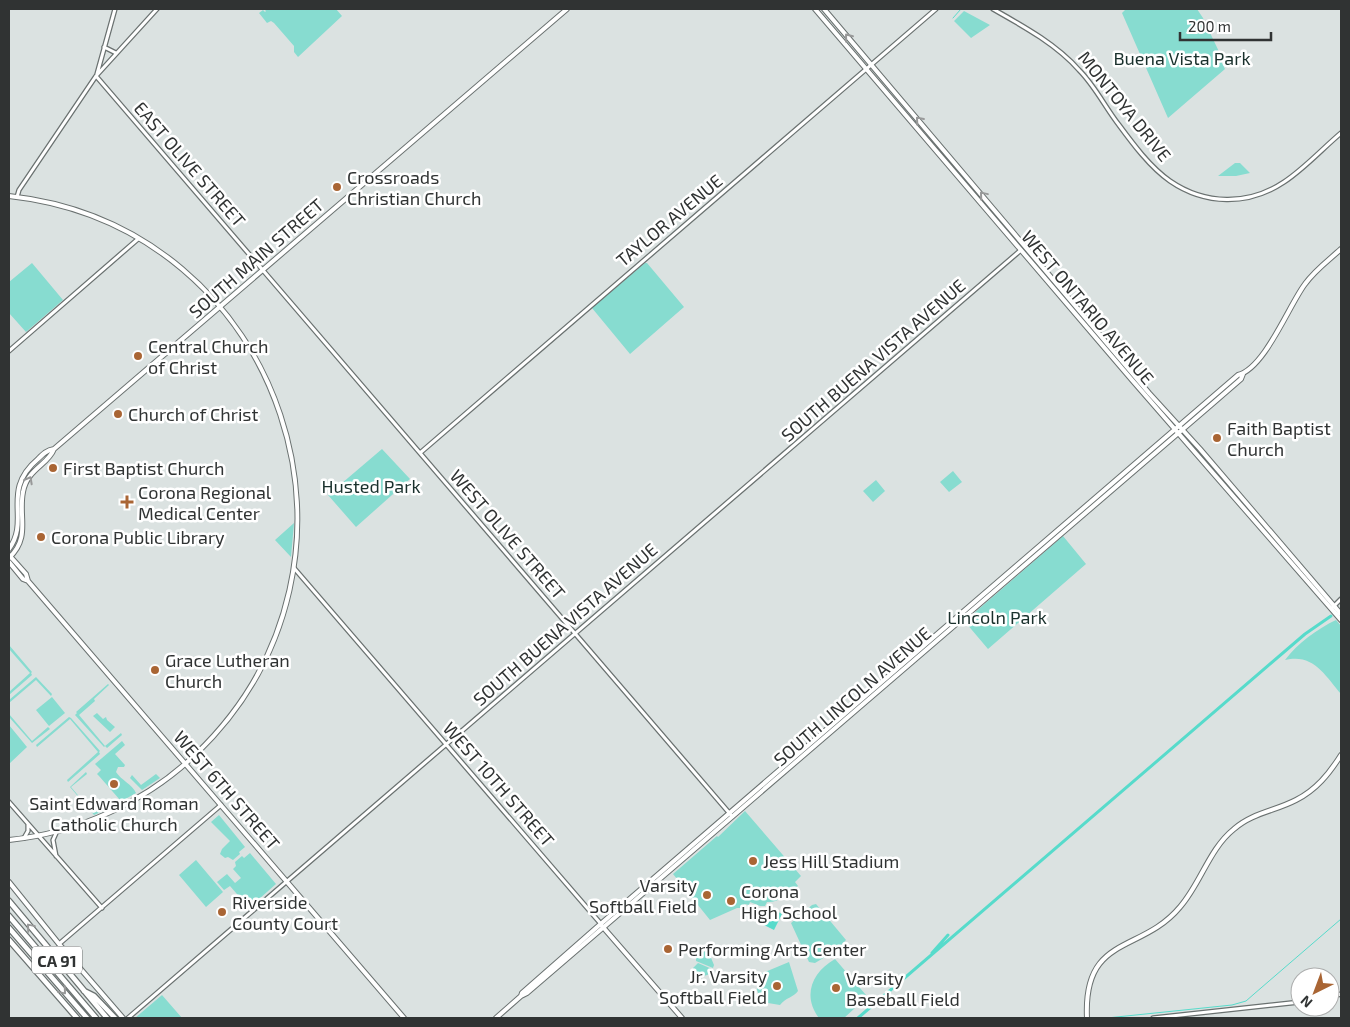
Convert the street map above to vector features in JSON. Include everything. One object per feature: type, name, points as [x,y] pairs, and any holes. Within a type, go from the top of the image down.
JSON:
[{"type":"highway","name":"CA 91","points":[[9,901],[107,1018]]},
{"type":"highway","points":[[9,916],[96,1018]]},
{"type":"highway","points":[[9,928],[86,1018]]},
{"type":"highway","name":"CA 91","points":[[9,940],[77,1018]]},
{"type":"highway","points":[[82,990],[94,996],[115,1018]]},
{"type":"main road","name":"SOUTH MAIN STREET","points":[[9,556],[18,546],[22,536],[23,496],[26,483],[31,473],[52,454],[54,449],[566,9]]},
{"type":"main road","name":"WEST ONTARIO AVENUE","points":[[815,9],[1176,431],[1341,620]]},
{"type":"main road","name":"WEST ONTARIO AVENUE","points":[[824,9],[1086,319],[1341,614]]},
{"type":"main road","points":[[9,196],[46,202],[85,214],[138,239],[184,271],[220,307],[241,335],[260,366],[275,398],[285,426],[293,460],[298,522],[290,592],[278,629],[254,681],[223,726],[186,764],[153,788],[123,806],[84,822],[58,830],[9,840]]},
{"type":"main road","name":"SOUTH LINCOLN AVENUE","points":[[496,1018],[521,996],[522,992],[732,815],[1181,427],[1238,375],[1243,374],[1256,362],[1276,335],[1306,283],[1320,267],[1341,249]]},
{"type":"main road","name":"SOUTH MAIN STREET","points":[[9,549],[16,535],[16,494],[20,481],[26,469],[49,450],[54,449]]},
{"type":"main road","name":"WEST 6TH STREET","points":[[9,556],[404,1018]]},
{"type":"main road","name":"WEST 6TH STREET","points":[[9,562],[23,578],[28,580]]},
{"type":"main road","points":[[1087,1018],[1087,996],[1091,980],[1099,964],[1119,947],[1150,932],[1173,915],[1188,897],[1218,845],[1234,828],[1252,816],[1296,800],[1308,792],[1325,778],[1341,755]]},
{"type":"main road","points":[[9,882],[59,944],[123,1018]]},
{"type":"main road","name":"WEST 10TH STREET","points":[[602,926],[682,1018]]},
{"type":"street","points":[[96,75],[115,9]]},
{"type":"street","points":[[17,197],[19,190],[96,75],[157,9]]},
{"type":"street","name":"TAYLOR AVENUE","points":[[420,453],[936,9]]},
{"type":"street","name":"MONTOYA DRIVE","points":[[993,9],[1065,55],[1080,71],[1120,127],[1152,164],[1170,180],[1195,194],[1226,200],[1259,195],[1292,177],[1341,133]]},
{"type":"street","points":[[104,47],[116,54]]},
{"type":"street","name":"EAST OLIVE STREET","points":[[96,75],[263,270]]},
{"type":"street","points":[[9,351],[138,239]]},
{"type":"street","name":"SOUTH BUENA VISTA AVENUE","points":[[128,1018],[1021,250]]},
{"type":"street","name":"WEST OLIVE STREET","points":[[263,270],[732,815]]},
{"type":"street","name":"WEST 10TH STREET","points":[[294,568],[602,926]]},
{"type":"street","points":[[1330,609],[1341,599]]},
{"type":"street","points":[[9,802],[102,908]]},
{"type":"street","points":[[59,944],[221,805]]},
{"type":"street","points":[[24,838],[28,831],[28,824]]},
{"type":"street","points":[[56,856],[53,840],[58,830]]},
{"type":"street","points":[[1152,1018],[1290,1003]]},
{"type":"green space","points":[[264,9],[336,9],[342,16],[298,57],[294,52],[294,46],[274,23],[271,21],[267,23],[259,13],[263,10],[265,12]]},
{"type":"green space","name":"Buena Vista Park","points":[[1126,9],[1197,9],[1222,58],[1220,59],[1225,69],[1168,118],[1122,13]]},
{"type":"green space","points":[[964,11],[990,25],[971,38],[954,21]]},
{"type":"green space","points":[[1235,163],[1240,163],[1250,173],[1236,176],[1218,176]]},
{"type":"green space","points":[[32,263],[63,300],[26,332],[9,313],[9,282]]},
{"type":"green space","points":[[645,263],[684,307],[630,354],[592,308]]},
{"type":"green space","name":"Husted Park","points":[[382,449],[410,479],[356,527],[328,495]]},
{"type":"green space","points":[[953,471],[962,482],[949,492],[940,482]]},
{"type":"green space","points":[[876,480],[885,491],[873,502],[863,491]]},
{"type":"green space","points":[[294,523],[291,557],[275,540]]},
{"type":"green space","name":"Lincoln Park","points":[[1063,536],[1086,564],[988,649],[966,623],[966,620]]},
{"type":"green space","points":[[1336,620],[1341,626],[1341,694],[1318,667],[1303,660],[1285,660],[1308,637]]},
{"type":"green space","points":[[9,645],[32,672],[32,675],[9,695],[9,692],[30,673],[9,649]]},
{"type":"green space","points":[[36,677],[52,694],[51,696],[36,680],[9,703],[9,700]]},
{"type":"green space","points":[[108,684],[94,699],[95,701],[79,715],[105,746],[75,715],[76,712]]},
{"type":"green space","points":[[52,697],[65,713],[49,726],[36,710]]},
{"type":"green space","points":[[97,713],[103,719],[106,717],[115,727],[110,732],[93,716]]},
{"type":"green space","points":[[9,714],[32,741],[48,727],[50,729],[32,743],[9,717]]},
{"type":"green space","points":[[69,717],[100,751],[100,754],[68,782],[67,780],[98,752],[70,719],[37,747],[36,745]]},
{"type":"green space","points":[[9,725],[27,747],[9,764]]},
{"type":"green space","points":[[121,733],[122,735],[107,748],[105,746]]},
{"type":"green space","points":[[122,741],[125,745],[115,754],[125,765],[124,767],[118,767],[116,772],[136,793],[113,806],[112,804],[120,800],[97,774],[101,770],[95,764]]},
{"type":"green space","points":[[86,772],[87,774],[71,787],[93,813],[108,807],[108,809],[94,815],[70,787]]},
{"type":"green space","points":[[156,774],[160,778],[142,790],[130,778],[132,775],[141,785]]},
{"type":"green space","name":"Jess Hill Stadium","points":[[745,811],[801,876],[795,882],[798,886],[779,899],[767,902],[765,906],[750,902],[749,905],[745,904],[740,908],[710,920],[673,874],[718,837]]},
{"type":"green space","points":[[219,815],[245,847],[233,860],[228,857],[225,858],[220,854],[230,841],[211,822]]},
{"type":"green space","points":[[250,853],[276,884],[249,908],[230,886],[224,890],[217,882],[227,874],[235,883],[241,878],[233,869],[236,866],[235,862],[242,856],[244,858]]},
{"type":"green space","points":[[196,860],[223,892],[206,907],[179,875]]},
{"type":"green space","points":[[816,904],[846,940],[835,951],[815,963],[809,962],[791,923],[812,905]]},
{"type":"green space","points":[[706,951],[709,953],[714,965],[713,968],[696,961],[696,955]]},
{"type":"green space","name":"Varsity Baseball Field","points":[[835,959],[866,995],[865,999],[844,1018],[819,1018],[811,1001],[812,985],[820,971]]},
{"type":"green space","name":"Jr. Varsity Softball Field","points":[[789,962],[798,991],[780,1005],[762,1002],[757,990],[758,975]]},
{"type":"green space","points":[[698,963],[712,969],[710,974],[698,978],[693,968]]},
{"type":"green space","points":[[162,995],[182,1018],[135,1018]]},
{"type":"shaded area","points":[[773,909],[782,914],[774,930],[764,925]]},
{"type":"waterway","points":[[953,18],[961,9]]},
{"type":"waterway","points":[[858,1018],[1305,634],[1331,616]]},
{"type":"waterway","points":[[1107,1018],[1232,1005],[1246,1001],[1341,919]]},
{"type":"waterway","points":[[932,953],[948,935]]},
{"type":"place","name":"Crossroads Christian Church","points":[[337,187]]},
{"type":"place","name":"Central Church of Christ","points":[[138,356]]},
{"type":"place","name":"Church of Christ","points":[[118,414]]},
{"type":"place","name":"Faith Baptist Church","points":[[1217,438]]},
{"type":"place","name":"First Baptist Church","points":[[53,468]]},
{"type":"place","name":"Corona Regional Medical Center","points":[[127,502]]},
{"type":"place","name":"Corona Public Library","points":[[41,537]]},
{"type":"place","name":"Grace Lutheran Church","points":[[155,670]]},
{"type":"place","name":"Saint Edward Roman Catholic Church","points":[[114,784]]},
{"type":"place","name":"Jess Hill Stadium","points":[[753,861]]},
{"type":"place","name":"Varsity Softball Field","points":[[707,895]]},
{"type":"place","name":"Corona High School","points":[[731,901]]},
{"type":"place","name":"Riverside County Court","points":[[222,912]]},
{"type":"place","name":"Performing Arts Center","points":[[668,949]]},
{"type":"place","name":"Jr. Varsity Softball Field","points":[[777,986]]},
{"type":"place","name":"Varsity Baseball Field","points":[[836,988]]}]
